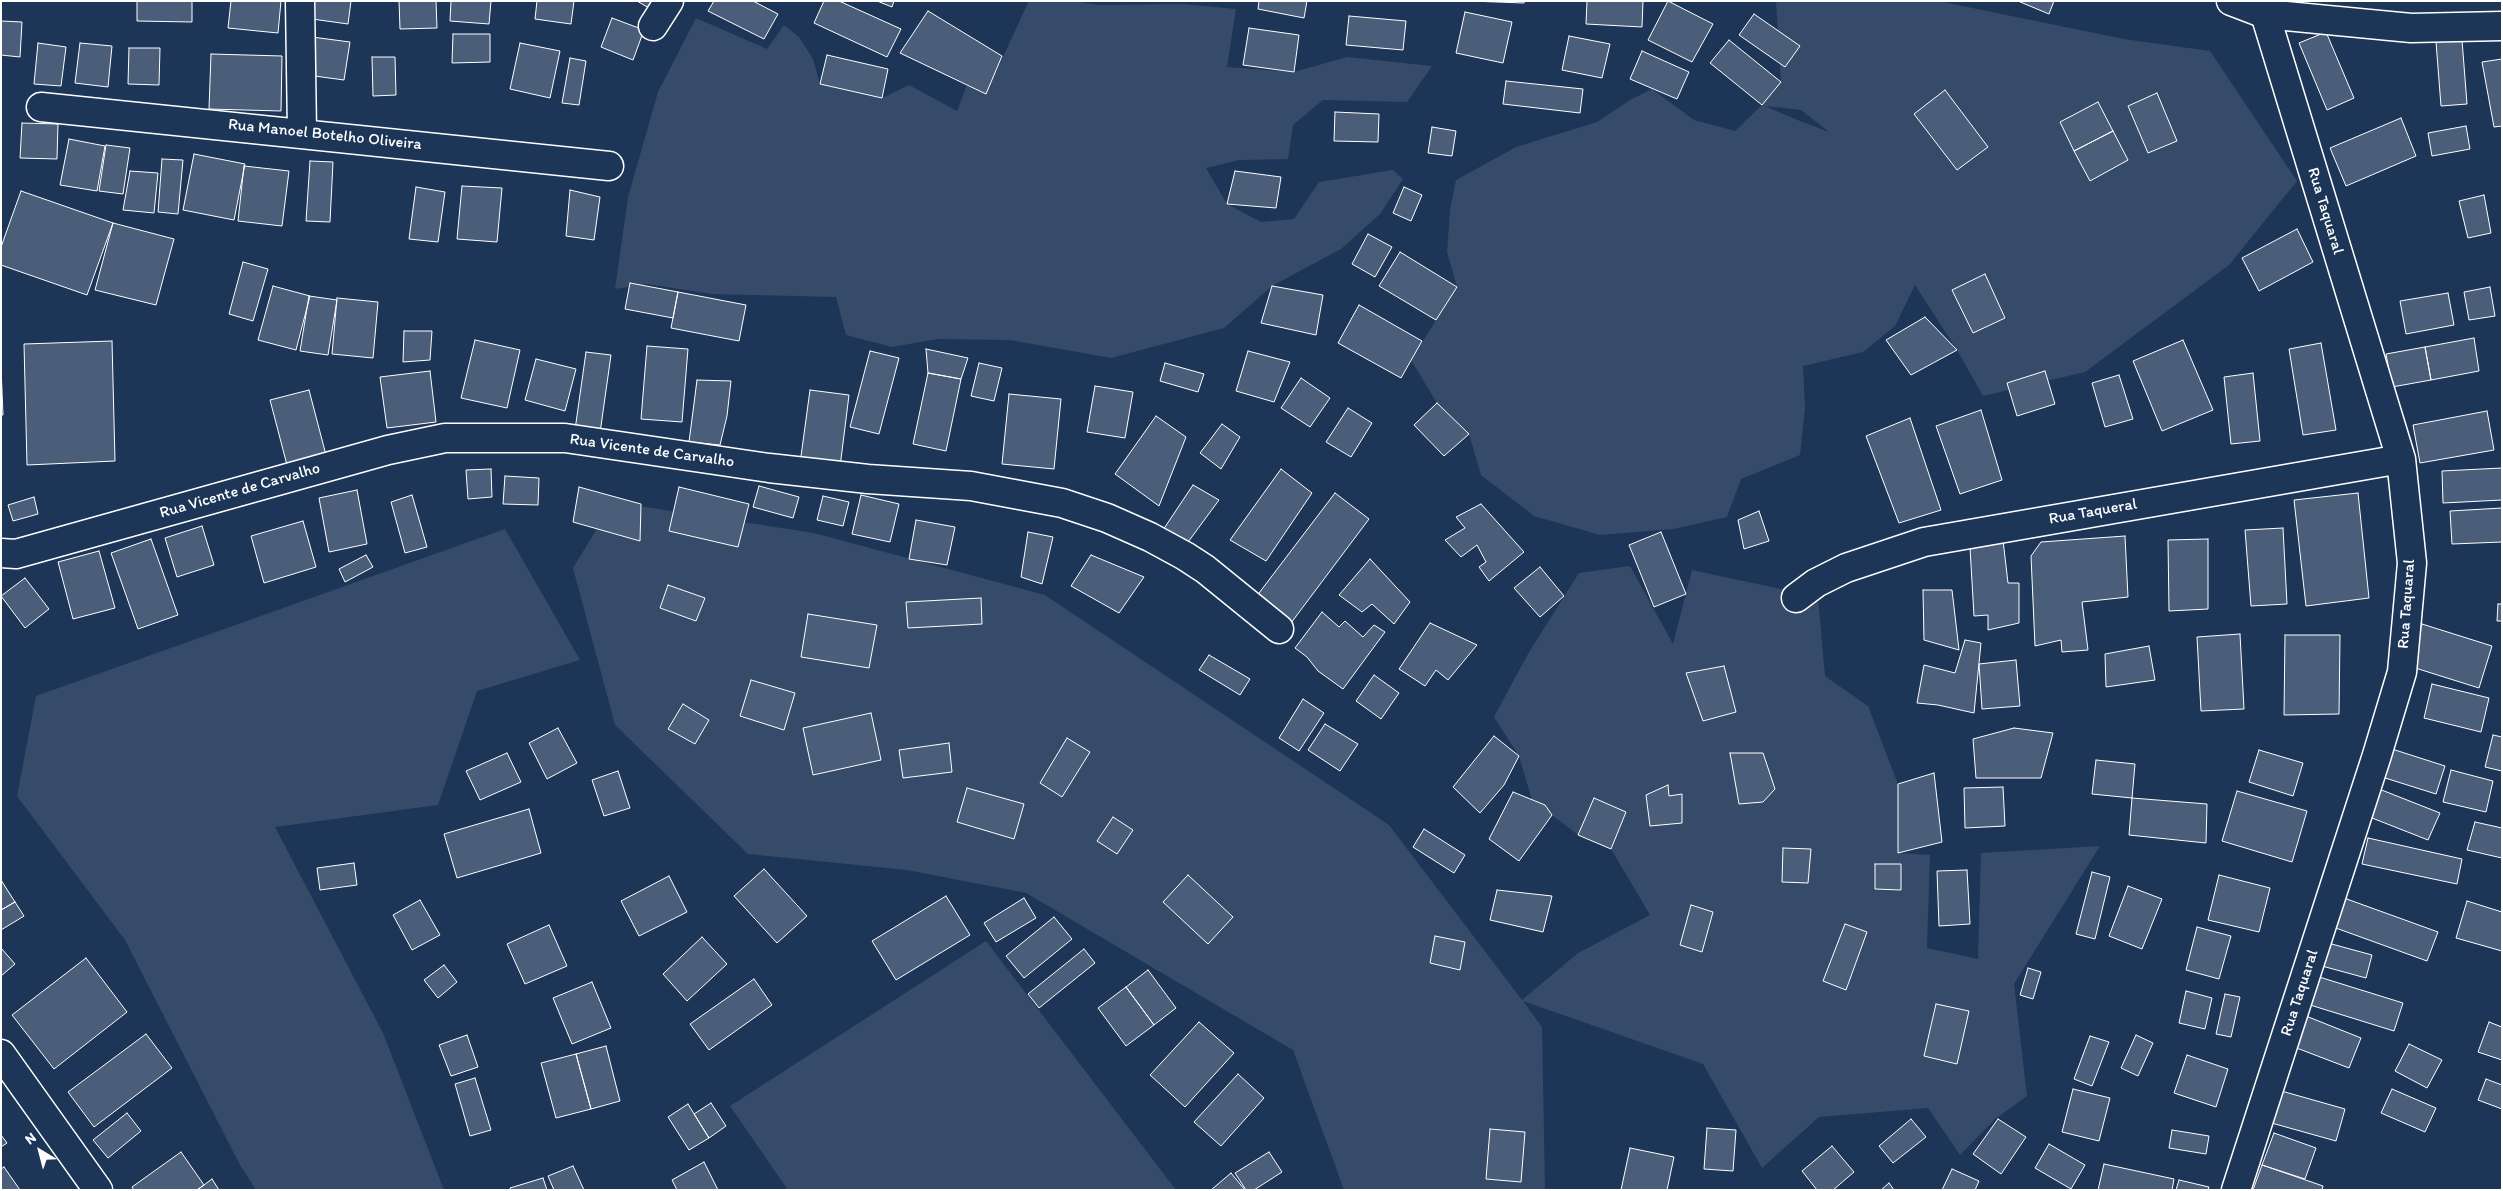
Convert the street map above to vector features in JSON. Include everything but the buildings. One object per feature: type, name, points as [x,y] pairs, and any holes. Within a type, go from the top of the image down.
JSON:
[{"type":"street","points":[[300,1],[302,132]]},
{"type":"street","points":[[653,26],[669,1]]},
{"type":"street","points":[[2231,1],[2265,14],[2411,28],[2502,26]]},
{"type":"street","name":"Rua Taquaral","points":[[2236,1190],[2377,755],[2402,672],[2412,563],[2401,459],[2265,14]]},
{"type":"street","name":"Rua Manoel Botelho Oliveira","points":[[42,107],[302,132],[609,166]]},
{"type":"street","name":"Rua Vicente de Carvalho","points":[[1,553],[16,554],[388,450],[445,438],[565,438],[769,468],[868,479],[971,486],[1062,503],[1108,518],[1186,556],[1205,569],[1279,629]]},
{"type":"street","name":"Rua Taqueral","points":[[1796,598],[1816,583],[1846,568],[1924,542],[2401,459]]},
{"type":"street","points":[[1,1054],[98,1190]]},
{"type":"shaded area","points":[[1029,1],[1073,1],[1099,5],[1183,4],[1236,9],[1227,67],[1294,72],[1347,57],[1432,66],[1407,102],[1323,100],[1293,125],[1288,159],[1239,160],[1206,168],[1227,204],[1261,222],[1294,219],[1319,182],[1393,170],[1403,179],[1380,214],[1341,249],[1272,286],[1224,328],[1111,358],[1010,340],[938,339],[892,347],[846,335],[836,297],[712,294],[647,284],[615,289],[628,197],[658,92],[696,18],[767,49],[784,25],[799,37],[813,59],[820,84],[882,98],[909,85],[957,111],[967,85],[986,93]]},
{"type":"shaded area","points":[[1776,1],[1938,1],[2124,39],[2210,51],[2297,181],[2229,265],[2085,372],[1983,396],[1957,350],[1915,285],[1895,326],[1863,352],[1803,366],[1805,407],[1800,455],[1741,479],[1727,517],[1673,529],[1600,535],[1534,516],[1481,475],[1469,434],[1437,403],[1411,360],[1457,287],[1447,252],[1450,210],[1456,180],[1516,147],[1597,122],[1630,100],[1652,89],[1694,120],[1735,131],[1762,105],[1781,82]],"holes":[[[1765,106],[1801,110],[1829,132]]]},
{"type":"shaded area","points":[[613,502],[814,533],[1045,595],[1389,825],[1522,1000],[1578,953],[1650,915],[1611,849],[1578,835],[1552,815],[1545,805],[1532,800],[1519,756],[1494,717],[1529,652],[1579,573],[1630,566],[1673,644],[1692,570],[1818,597],[1825,676],[1868,706],[1898,784],[1898,853],[1930,855],[1927,948],[1978,959],[1981,853],[2100,846],[2014,984],[2027,1096],[1995,1119],[1960,1155],[1928,1108],[1819,1117],[1762,1168],[1703,1064],[1523,1001],[1542,1027],[1545,1190],[1344,1190],[1293,1050],[1026,893],[907,870],[748,854],[615,725],[573,568]]},
{"type":"shaded area","points":[[505,529],[580,660],[477,691],[438,805],[275,827],[383,1033],[444,1190],[256,1190],[240,1165],[125,940],[17,796],[36,696]]},
{"type":"shaded area","points":[[986,941],[1176,1190],[788,1190],[730,1106]]}]
